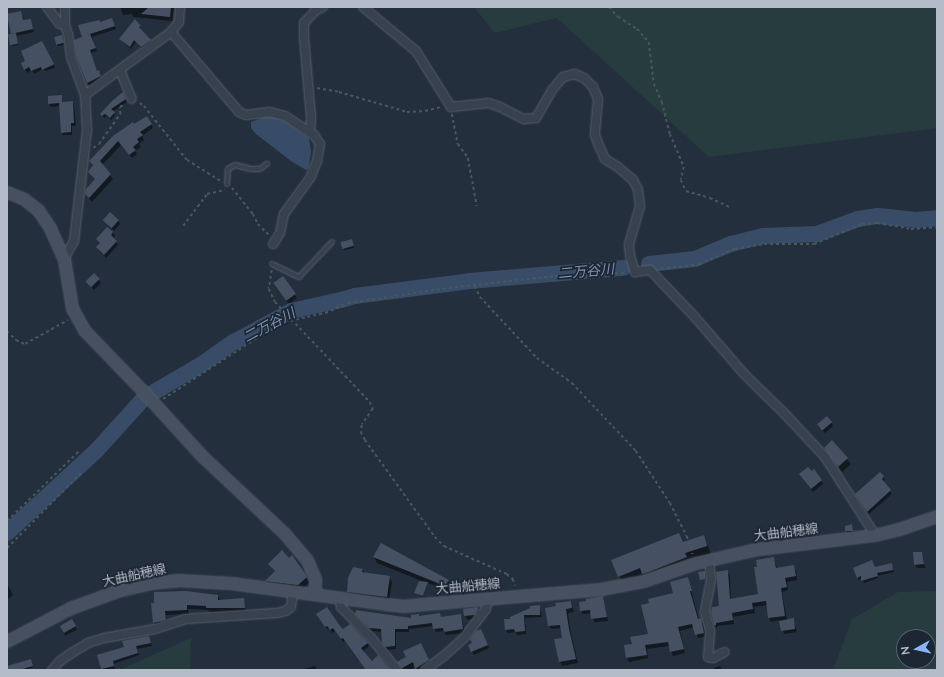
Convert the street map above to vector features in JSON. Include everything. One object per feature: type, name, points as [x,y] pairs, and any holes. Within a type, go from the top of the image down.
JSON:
[{"type":"main road","points":[[7,192],[24,199],[38,210],[50,228],[64,259],[72,308],[84,330],[141,388],[202,456],[285,534],[307,560],[315,579],[315,594]]},
{"type":"main road","name":"大曲船穂線","points":[[7,641],[70,608],[120,590],[150,583],[177,580],[231,583],[404,606],[601,589],[643,581],[695,563],[757,549],[875,535],[899,529],[937,516]]},
{"type":"street","points":[[47,7],[60,24],[65,25]]},
{"type":"street","points":[[64,259],[74,242],[83,154],[88,130],[85,95],[70,57],[68,34],[65,25],[65,7]]},
{"type":"street","points":[[85,95],[171,32],[179,22],[180,7]]},
{"type":"street","points":[[310,132],[311,117],[304,23],[315,11],[323,7]]},
{"type":"street","points":[[363,7],[416,51],[451,107],[488,104],[500,107],[524,119],[536,118],[552,90],[563,77],[575,74],[584,78],[593,87],[598,99],[595,134],[599,146],[605,159],[618,167],[633,180],[638,190],[640,206],[629,244],[630,256],[635,272],[650,270],[693,315],[745,375],[784,413],[825,457],[875,535]]},
{"type":"street","points":[[171,32],[239,112],[246,115],[269,112],[285,116],[310,132],[320,144],[317,162],[310,178],[284,214],[280,232],[273,244]]},
{"type":"street","points":[[120,70],[132,99]]},
{"type":"street","points":[[709,560],[711,580],[705,612],[710,631],[708,657],[713,658],[725,652]]},
{"type":"street","points":[[52,670],[60,661],[70,654],[88,643],[104,638],[155,629],[185,619],[277,613],[286,611],[291,607],[293,592]]},
{"type":"street","points":[[339,598],[341,607],[372,639],[397,670]]},
{"type":"street","points":[[425,670],[464,638],[486,609],[488,598]]},
{"type":"lane","points":[[227,184],[228,169],[235,165],[255,169],[267,164]]},
{"type":"lane","points":[[272,264],[299,277],[332,242]]},
{"type":"path","points":[[609,7],[618,17],[637,29],[648,42],[654,84],[662,102],[670,134],[684,167],[681,180],[686,191],[710,198],[731,208]]},
{"type":"path","points":[[309,89],[324,88],[407,112],[451,107],[458,144],[468,158],[477,206]]},
{"type":"path","points":[[83,154],[99,144],[120,114],[120,106],[132,99],[144,106],[187,160],[232,188],[253,214],[258,224],[270,236],[273,244]]},
{"type":"path","points":[[183,226],[207,194],[232,188]]},
{"type":"path","points":[[650,270],[699,264],[735,249],[764,244],[814,244],[862,224],[877,223],[911,229],[937,227]]},
{"type":"path","points":[[272,264],[272,280],[269,290],[280,307],[370,402],[373,409],[362,425],[362,432],[365,440],[435,537],[444,546],[507,574],[513,580],[517,596]]},
{"type":"path","points":[[155,404],[274,327],[284,322],[325,313],[348,303],[414,292],[555,276],[635,272]]},
{"type":"path","points":[[474,286],[480,297],[537,358],[572,383],[636,451],[670,503],[687,536],[695,563]]},
{"type":"path","points":[[7,331],[16,340],[25,344],[75,316]]},
{"type":"path","points":[[7,521],[79,451]]},
{"type":"path","points":[[7,548],[82,472]]},
{"type":"green space","points":[[474,7],[937,7],[937,128],[709,157],[557,18],[495,33]]},
{"type":"green space","points":[[937,591],[937,670],[833,670],[852,619],[898,592]]},
{"type":"green space","points":[[191,638],[190,670],[119,670]]},
{"type":"water","points":[[265,117],[274,117],[286,122],[309,138],[311,151],[309,167],[306,170],[291,161],[256,134],[251,128],[251,122]]},
{"type":"building","points":[[149,7],[171,7],[170,17],[141,14]]},
{"type":"building","points":[[21,11],[23,20],[31,19],[33,29],[11,34],[7,14]]},
{"type":"building","points":[[112,18],[115,26],[90,34],[96,48],[90,50],[97,71],[99,70],[101,76],[87,83],[76,55],[74,40],[82,37],[78,25],[100,20],[100,22]]},
{"type":"building","points":[[135,19],[141,26],[139,27],[151,40],[141,47],[134,40],[130,47],[119,39]]},
{"type":"building","points":[[16,33],[18,44],[10,45],[8,34]]},
{"type":"building","points":[[62,35],[64,43],[56,45],[54,37]]},
{"type":"building","points":[[42,41],[54,64],[42,70],[41,67],[31,71],[29,67],[24,70],[21,63],[25,61],[21,51]]},
{"type":"building","points":[[123,92],[126,99],[111,109],[115,112],[110,118],[105,114],[102,116],[100,114]]},
{"type":"building","points":[[62,95],[62,102],[73,101],[74,123],[71,123],[71,132],[61,133],[59,103],[48,104],[48,96]]},
{"type":"building","points":[[147,116],[152,124],[140,132],[143,135],[137,139],[139,142],[133,147],[136,150],[129,155],[118,141],[100,161],[111,174],[89,198],[85,194],[86,189],[95,179],[88,172],[93,165],[89,161],[113,136],[133,122],[134,124]]},
{"type":"building","points":[[110,212],[119,220],[112,228],[103,220]]},
{"type":"building","points":[[107,227],[113,232],[111,235],[117,241],[104,255],[96,247],[100,243],[96,239]]},
{"type":"building","points":[[352,239],[354,246],[342,249],[340,242]]},
{"type":"building","points":[[94,273],[100,279],[91,287],[86,281]]},
{"type":"building","points":[[283,276],[296,294],[286,301],[273,283]]},
{"type":"building","points":[[827,416],[832,422],[822,430],[817,424]]},
{"type":"building","points":[[832,440],[848,458],[838,467],[824,448]]},
{"type":"building","points":[[808,467],[812,471],[814,469],[822,480],[811,489],[799,474]]},
{"type":"building","points":[[880,472],[884,476],[882,479],[891,490],[867,512],[855,494]]},
{"type":"building","points":[[852,524],[853,531],[845,531],[845,526]]},
{"type":"building","points":[[679,533],[683,542],[704,535],[707,546],[685,553],[687,557],[646,573],[642,574],[640,568],[618,577],[611,560]]},
{"type":"building","points":[[381,543],[449,580],[445,586],[373,557]]},
{"type":"building","points":[[282,550],[289,558],[292,555],[307,577],[298,585],[265,581],[275,571],[268,564]]},
{"type":"building","points":[[913,552],[922,552],[924,564],[914,565]]},
{"type":"building","points":[[774,557],[776,568],[794,565],[796,576],[785,578],[787,587],[781,588],[785,616],[768,618],[766,601],[752,603],[753,609],[732,613],[733,620],[716,623],[716,625],[714,625],[711,612],[712,607],[719,606],[716,572],[728,570],[730,599],[758,594],[754,567],[757,567],[756,560]]},
{"type":"building","points":[[872,560],[875,567],[892,563],[893,570],[877,573],[878,576],[861,581],[861,576],[857,578],[853,568]]},
{"type":"building","points":[[353,567],[363,569],[362,572],[390,576],[387,597],[347,592],[348,578]]},
{"type":"building","points":[[705,571],[705,579],[700,580],[698,572]]},
{"type":"building","points":[[688,577],[692,591],[690,591],[698,619],[701,618],[704,633],[695,635],[692,624],[678,627],[684,649],[670,652],[668,642],[645,645],[647,655],[626,658],[624,645],[632,644],[630,637],[648,634],[641,605],[649,603],[648,599],[673,593],[670,582]]},
{"type":"building","points":[[419,581],[428,582],[423,596],[414,593]]},
{"type":"building","points":[[186,591],[218,595],[218,600],[244,598],[245,608],[206,608],[206,606],[187,605],[187,610],[165,611],[166,620],[153,623],[151,603],[154,603],[154,592]]},
{"type":"building","points":[[603,596],[607,617],[591,619],[590,610],[580,611],[579,602],[586,601],[586,599]]},
{"type":"building","points":[[571,601],[572,608],[566,609],[576,659],[559,662],[554,639],[562,638],[560,625],[548,626],[545,608],[556,606],[555,603]]},
{"type":"building","points":[[540,605],[540,615],[524,615],[525,631],[515,632],[514,629],[505,630],[504,619],[510,619],[510,617],[530,608],[530,606]]},
{"type":"building","points":[[327,607],[343,629],[350,624],[368,643],[361,648],[372,661],[378,655],[390,670],[366,670],[343,638],[341,639],[333,628],[330,630],[327,626],[325,627],[316,614]]},
{"type":"building","points":[[478,607],[475,615],[464,616],[463,609]]},
{"type":"building","points":[[356,610],[411,618],[411,615],[419,614],[419,616],[440,613],[441,617],[461,614],[463,629],[444,632],[443,628],[433,629],[432,623],[408,626],[408,629],[395,629],[395,646],[385,647],[382,643],[381,629],[369,628],[355,614]]},
{"type":"building","points":[[794,618],[795,629],[781,631],[779,621]]},
{"type":"building","points":[[72,619],[76,626],[64,633],[60,626]]},
{"type":"building","points":[[481,629],[488,645],[471,652],[468,645],[472,643],[470,639],[476,631]]},
{"type":"building","points":[[149,636],[151,643],[136,646],[138,653],[113,661],[114,666],[101,669],[97,655],[124,647],[122,641]]},
{"type":"building","points":[[421,643],[429,660],[415,669],[413,662],[402,668],[397,662],[406,657],[403,651]]},
{"type":"building","points":[[31,659],[33,666],[19,670],[7,670],[7,666]]},
{"type":"waterway","name":"二万谷川","points":[[649,264],[695,259],[731,244],[762,236],[817,234],[858,219],[878,216],[916,220],[937,218]]},
{"type":"waterway","name":"二万谷川","points":[[7,533],[97,450],[144,398],[202,364],[234,342],[291,311],[355,296],[470,281],[623,268]]}]
